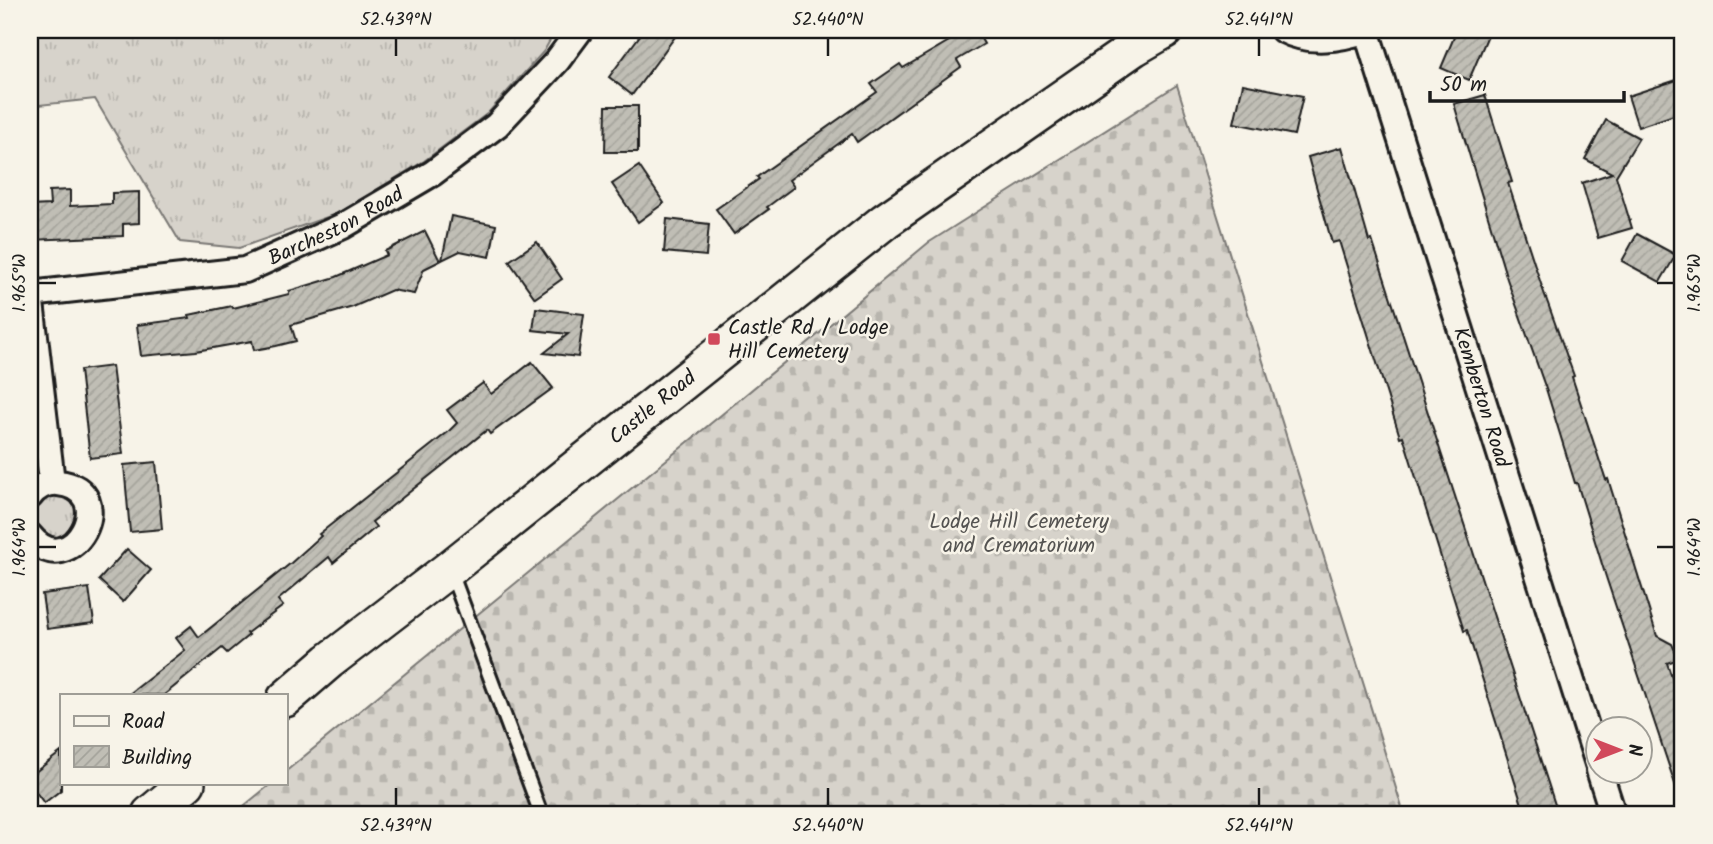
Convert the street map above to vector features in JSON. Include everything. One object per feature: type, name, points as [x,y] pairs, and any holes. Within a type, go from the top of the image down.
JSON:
[{"type":"street","name":"Barcheston Road","points":[[30,294],[245,270],[342,226],[433,173],[497,125],[557,61],[580,30]]},
{"type":"street","name":"Castle Road","points":[[287,697],[329,661],[449,569],[885,221],[1134,48],[1165,30]]},
{"type":"street","points":[[1283,30],[1294,36],[1329,40],[1366,30]]},
{"type":"street","name":"Kemberton Road","points":[[1366,30],[1584,720]]},
{"type":"street","points":[[30,294],[52,482]]},
{"type":"street","points":[[30,496],[52,482],[74,487],[87,504],[89,515],[83,536],[65,548],[43,547],[30,536]]},
{"type":"street","points":[[150,814],[186,784]]},
{"type":"street","points":[[1604,784],[1613,814]]},
{"type":"lane","points":[[449,569],[541,814]]},
{"type":"green space","points":[[30,30],[556,30],[544,51],[488,113],[424,161],[336,214],[239,248],[180,242],[95,99],[30,106]]},
{"type":"green space","name":"Lodge Hill Cemetery and Crematorium","points":[[1177,85],[1404,814],[234,814],[271,784],[287,784],[287,770],[928,243]]},
{"type":"green space","points":[[53,486],[86,510],[62,544],[32,528],[31,523],[32,509],[39,491]]},
{"type":"building","points":[[644,30],[680,30],[632,95],[609,77]]},
{"type":"building","points":[[968,30],[976,30],[984,44],[957,60],[961,67],[857,142],[852,134],[816,160],[789,180],[794,187],[734,234],[716,209],[877,92],[871,84],[900,64],[903,68]]},
{"type":"building","points":[[1457,30],[1475,30],[1488,35],[1469,80],[1441,68]]},
{"type":"building","points":[[1683,78],[1683,112],[1638,127],[1628,96]]},
{"type":"building","points":[[1243,84],[1303,96],[1294,135],[1234,123]]},
{"type":"building","points":[[1485,95],[1512,182],[1508,183],[1574,376],[1572,377],[1606,480],[1608,479],[1657,636],[1672,644],[1679,659],[1667,663],[1683,711],[1683,795],[1679,796],[1547,392],[1507,279],[1454,104]]},
{"type":"building","points":[[606,106],[638,106],[638,152],[605,152]]},
{"type":"building","points":[[1606,120],[1639,138],[1616,176],[1632,228],[1598,238],[1582,183],[1612,173],[1585,159]]},
{"type":"building","points":[[1342,147],[1369,241],[1372,240],[1558,814],[1525,814],[1403,436],[1400,437],[1339,241],[1332,243],[1308,157]]},
{"type":"building","points":[[639,166],[664,203],[638,222],[612,184]]},
{"type":"building","points":[[70,190],[70,206],[112,204],[112,193],[139,192],[139,223],[123,224],[123,236],[30,240],[30,206],[50,205],[49,191]]},
{"type":"building","points":[[451,216],[496,225],[490,257],[460,251],[442,260]]},
{"type":"building","points":[[667,219],[709,224],[706,256],[664,252]]},
{"type":"building","points":[[425,231],[440,261],[424,269],[414,294],[392,290],[353,307],[291,325],[296,341],[276,346],[254,350],[252,341],[196,351],[141,356],[137,325],[190,318],[189,315],[232,306],[233,308],[289,294],[289,291],[336,277],[387,255],[385,251]]},
{"type":"building","points":[[1637,234],[1676,255],[1660,282],[1622,261]]},
{"type":"building","points":[[537,242],[562,279],[535,298],[509,261]]},
{"type":"building","points":[[536,308],[584,314],[578,357],[544,353],[568,334],[533,330]]},
{"type":"building","points":[[532,362],[553,388],[490,434],[487,430],[372,522],[376,527],[333,563],[329,557],[278,600],[283,606],[247,633],[249,635],[227,653],[222,648],[165,694],[129,694],[185,650],[176,638],[191,626],[199,637],[291,563],[321,536],[319,534],[448,432],[457,423],[447,410],[483,383],[491,394]]},
{"type":"building","points":[[112,366],[123,454],[90,458],[80,370]]},
{"type":"building","points":[[156,462],[162,529],[130,532],[124,465]]},
{"type":"building","points":[[127,549],[151,570],[123,602],[99,580]]},
{"type":"building","points":[[89,588],[94,623],[47,629],[42,594]]},
{"type":"building","points":[[60,753],[61,790],[44,803],[30,784],[30,776]]},
{"type":"place","name":"Castle Rd / Lodge Hill Cemetery","points":[[714,339]]}]
